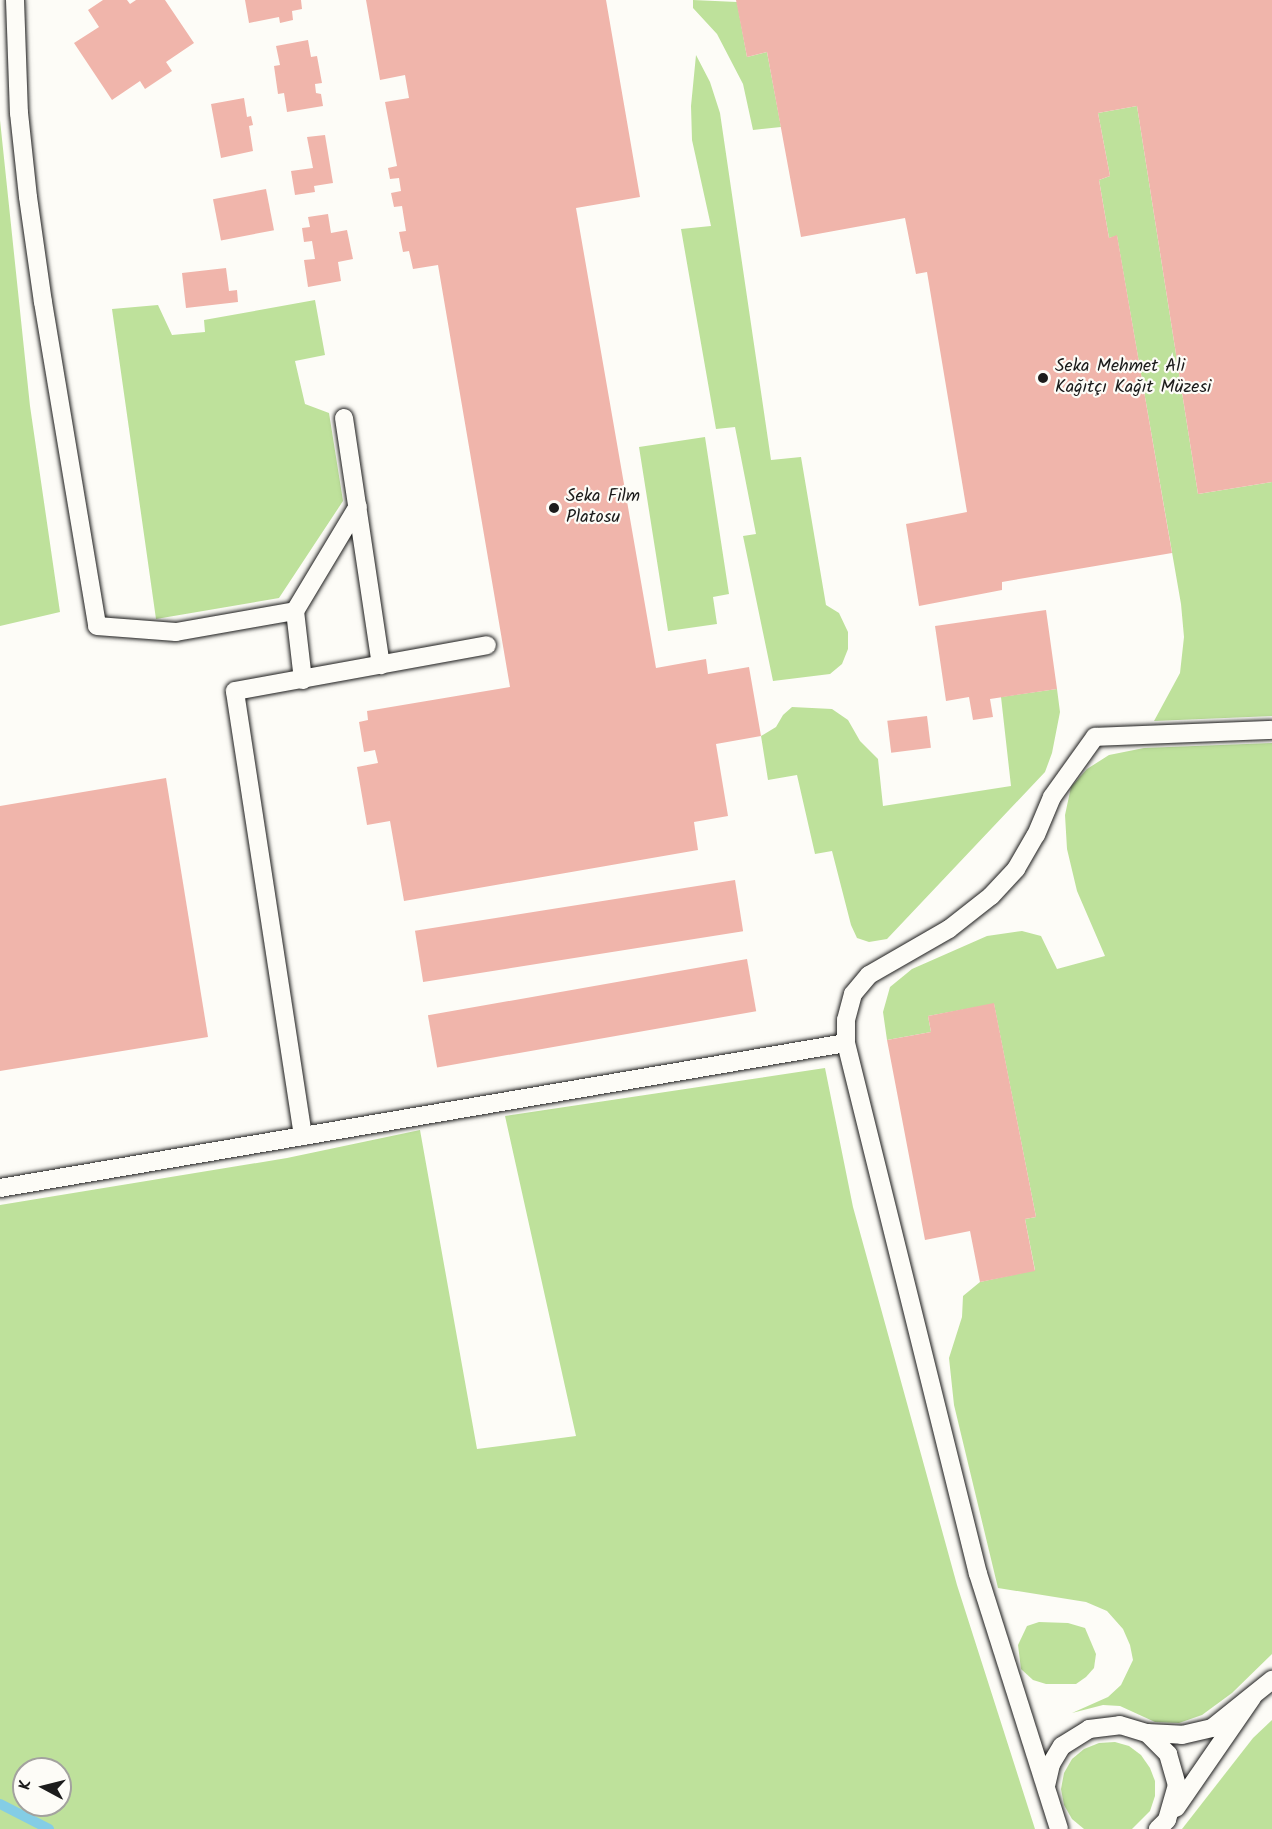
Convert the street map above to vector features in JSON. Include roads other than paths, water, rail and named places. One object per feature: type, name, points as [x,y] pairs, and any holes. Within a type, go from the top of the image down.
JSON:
[{"type":"lane","points":[[15,0],[15,54],[28,197],[44,313],[97,626],[176,632],[295,611]]},
{"type":"lane","points":[[344,418],[381,665]]},
{"type":"lane","points":[[303,680],[295,611],[358,506]]},
{"type":"lane","points":[[303,1136],[235,691],[487,645]]},
{"type":"lane","points":[[1059,1829],[978,1574],[846,1043],[846,1020],[853,994],[869,975],[949,928],[1004,882],[1016,869],[1036,835],[1052,797],[1095,737],[1272,730]]},
{"type":"lane","points":[[0,1188],[846,1043]]},
{"type":"lane","points":[[1045,1787],[1051,1764],[1062,1746],[1089,1729],[1119,1725],[1147,1732],[1182,1735],[1212,1728],[1272,1680]]},
{"type":"lane","points":[[1162,1826],[1252,1698]]},
{"type":"lane","points":[[1147,1732],[1168,1754],[1177,1785],[1162,1826]]},
{"type":"waterway","points":[[0,1804],[49,1829]]},
{"type":"place","name":"Seka Mehmet Ali Kağıtçı Kağıt Müzesi","points":[[1043,378]]},
{"type":"place","name":"Seka Film Platosu","points":[[554,508]]}]
